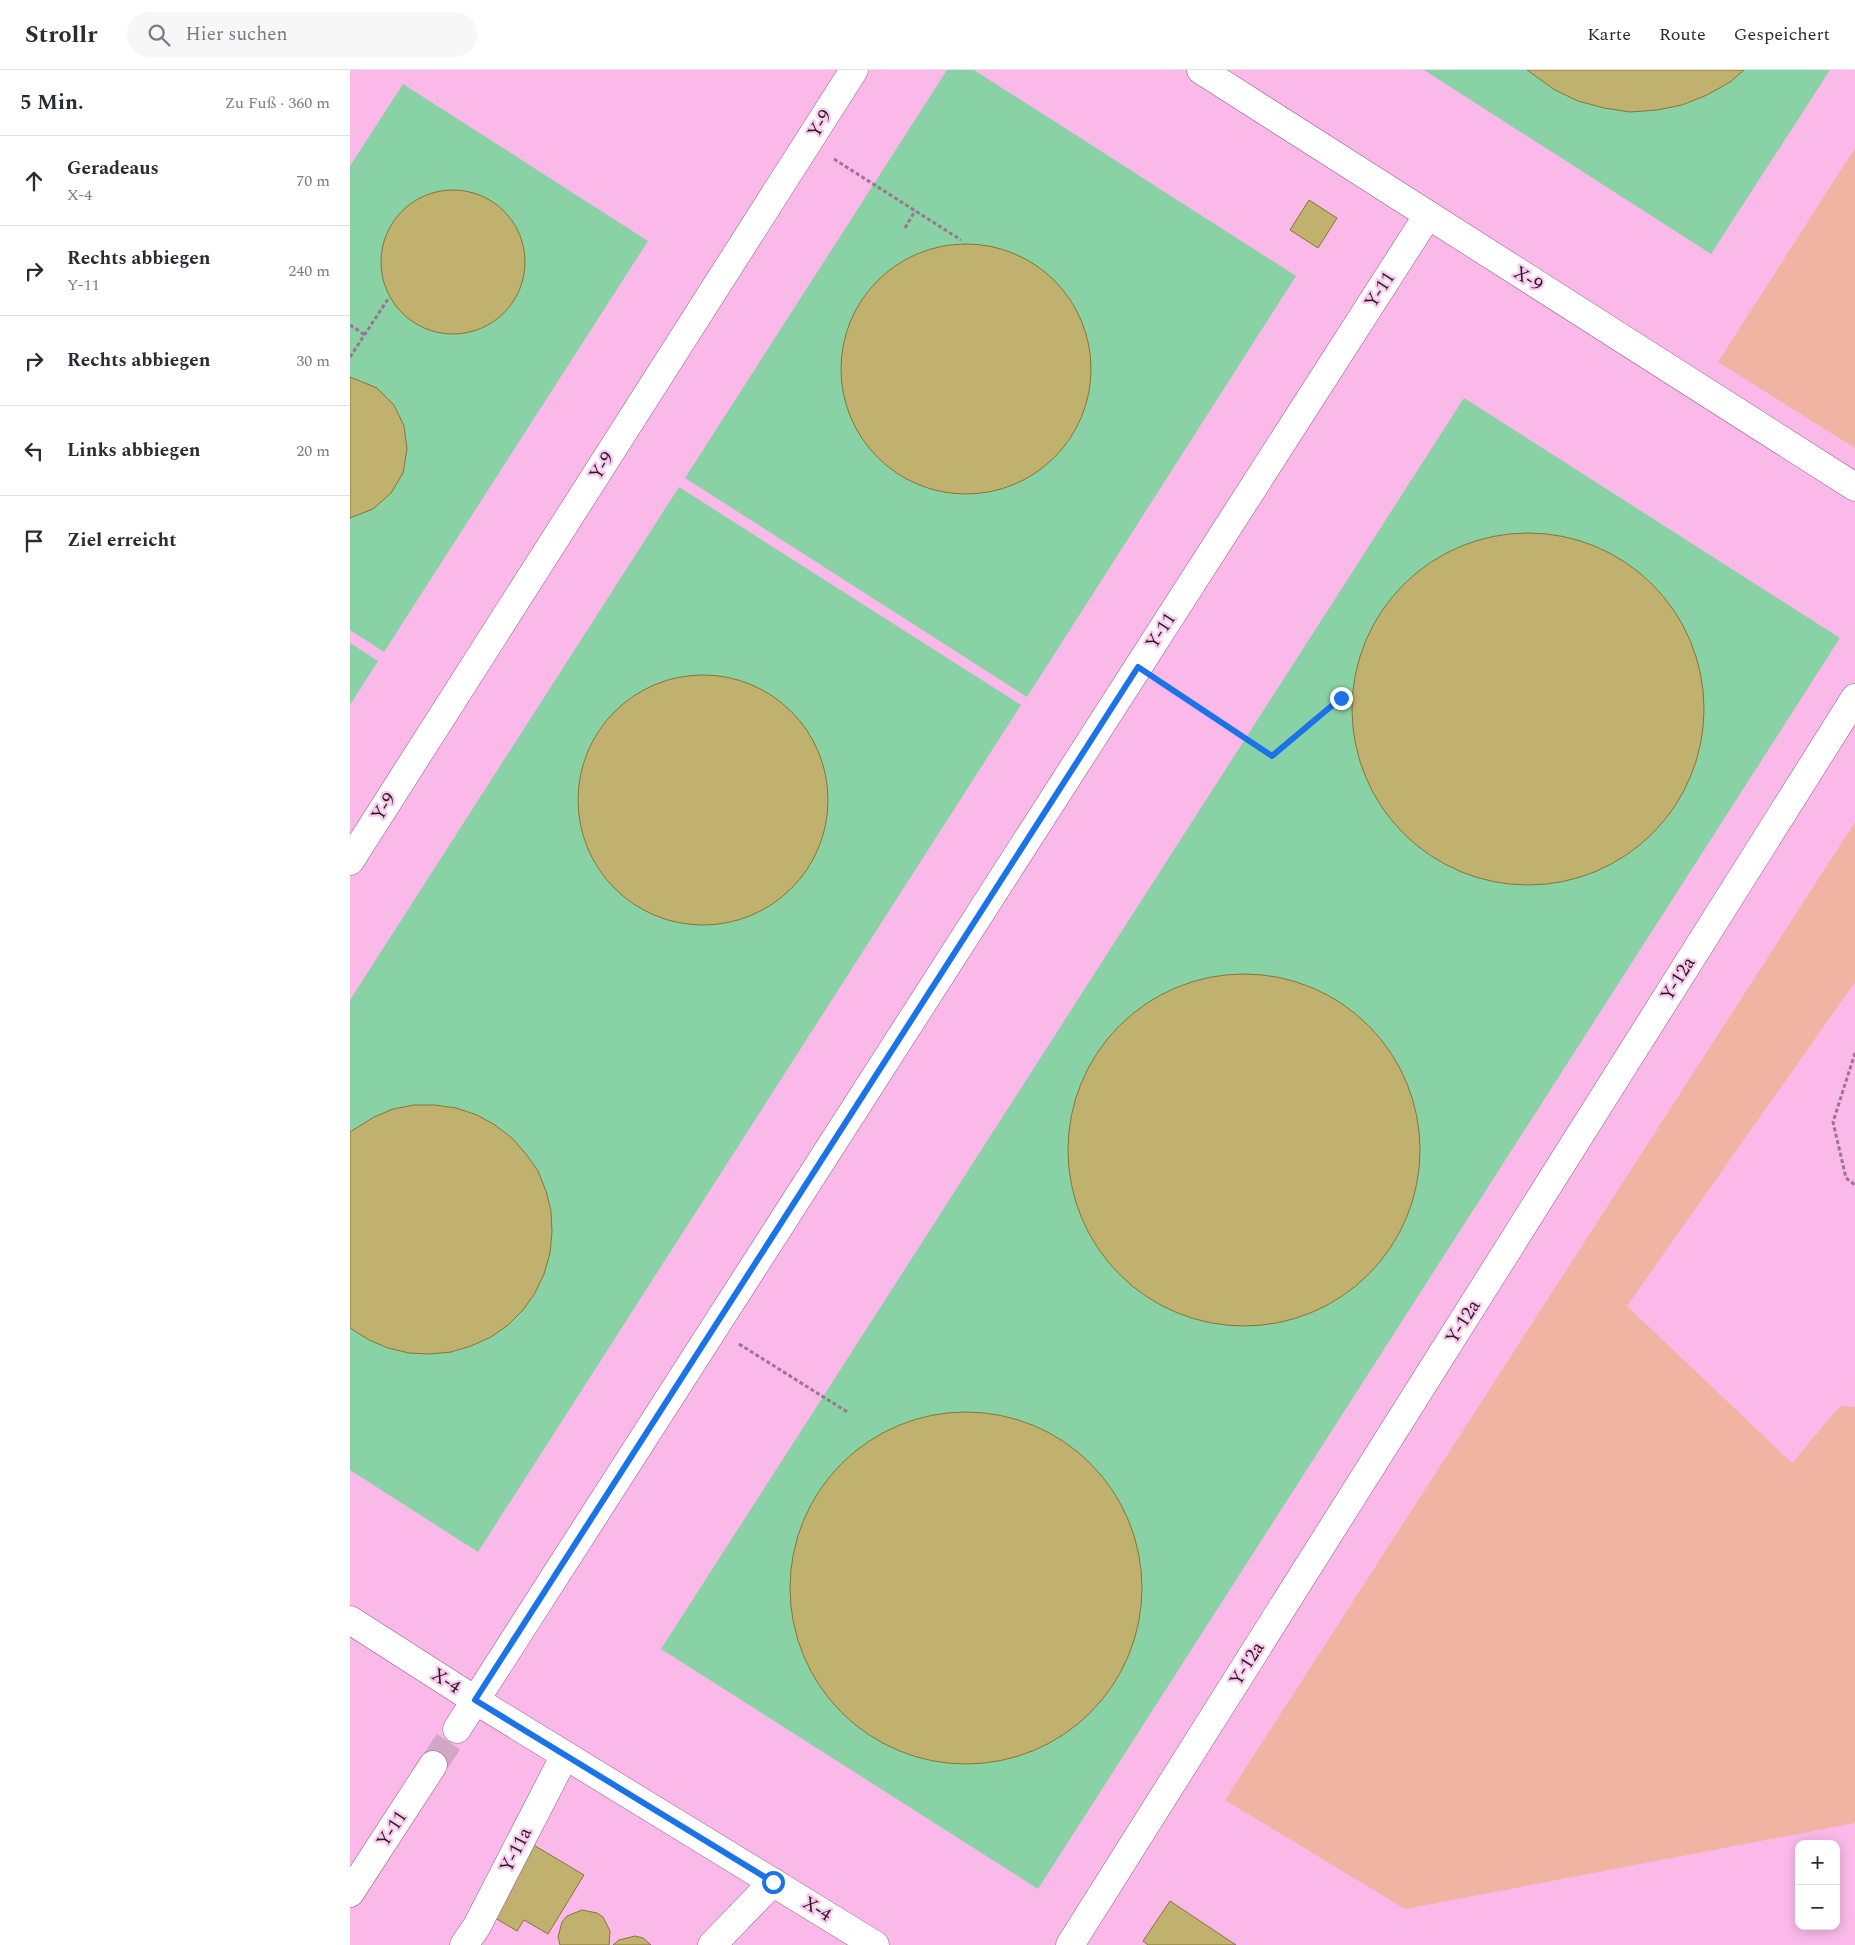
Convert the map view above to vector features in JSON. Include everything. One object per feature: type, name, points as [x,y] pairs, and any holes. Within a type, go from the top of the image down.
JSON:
[{"type":"street","name":"Y-9","points":[[350,861],[854,70]]},
{"type":"street","name":"X-9","points":[[1201,70],[1855,488]]},
{"type":"street","name":"Y-11","points":[[456,1729],[1428,215]]},
{"type":"street","name":"Y-12a","points":[[1070,1945],[1855,698]]},
{"type":"street","name":"X-4","points":[[350,1620],[475,1700],[876,1945]]},
{"type":"street","name":"Y-11a","points":[[464,1945],[477,1926],[565,1755]]},
{"type":"street","name":"Y-11","points":[[350,1894],[433,1765]]},
{"type":"street","points":[[712,1945],[773,1882]]},
{"type":"path","points":[[808,143],[961,240]]},
{"type":"path","points":[[905,228],[915,211]]},
{"type":"path","points":[[350,357],[388,299]]},
{"type":"path","points":[[350,325],[365,334]]},
{"type":"path","points":[[1138,667],[1272,756],[1341,698]]},
{"type":"path","points":[[1855,1053],[1833,1122],[1846,1178],[1855,1185]]},
{"type":"path","points":[[714,1328],[849,1413]]},
{"type":"shaded area","points":[[350,70],[1855,70],[1855,1945],[350,1945]]},
{"type":"shaded area","points":[[947,70],[974,70],[1296,276],[1027,697],[685,478]]},
{"type":"shaded area","points":[[1424,70],[1830,70],[1711,254]]},
{"type":"shaded area","points":[[403,84],[648,241],[384,652],[350,630],[350,166]]},
{"type":"shaded area","points":[[1855,148],[1855,448],[1718,362]]},
{"type":"shaded area","points":[[1464,398],[1840,638],[1038,1889],[661,1649]]},
{"type":"shaded area","points":[[679,487],[1021,705],[478,1552],[350,1470],[350,1000]]},
{"type":"shaded area","points":[[350,643],[378,661],[350,705]]},
{"type":"shaded area","points":[[1855,822],[1855,982],[1627,1306],[1792,1463],[1840,1406],[1855,1407],[1855,1823],[1405,1909],[1225,1800]]},
{"type":"building","points":[[1527,70],[1744,70],[1730,82],[1707,95],[1682,105],[1657,110],[1630,112],[1578,101],[1555,90]]},
{"type":"building","points":[[453,190],[480,196],[493,202],[504,211],[513,222],[519,235],[525,262],[519,289],[513,302],[504,313],[493,322],[480,328],[453,334],[426,328],[413,322],[402,313],[393,302],[387,289],[381,262],[387,235],[393,222],[402,211],[413,202],[426,196]]},
{"type":"building","points":[[1309,200],[1337,218],[1318,248],[1290,230]]},
{"type":"building","points":[[966,244],[990,247],[1014,254],[1035,265],[1054,281],[1070,300],[1081,321],[1088,345],[1091,369],[1088,393],[1081,417],[1070,438],[1054,457],[1035,473],[1014,484],[990,491],[966,494],[942,491],[918,484],[897,473],[878,457],[862,438],[851,417],[844,393],[841,369],[844,345],[851,321],[862,300],[878,281],[897,265],[918,254],[942,247]]},
{"type":"building","points":[[350,377],[377,388],[394,405],[404,426],[407,449],[403,473],[391,493],[373,509],[350,518]]},
{"type":"building","points":[[1528,533],[1562,536],[1595,546],[1626,563],[1653,584],[1674,611],[1691,642],[1701,675],[1704,709],[1701,743],[1691,776],[1674,807],[1653,834],[1626,855],[1595,872],[1562,882],[1528,885],[1494,882],[1461,872],[1430,855],[1403,834],[1382,807],[1365,776],[1355,743],[1352,709],[1355,675],[1365,642],[1382,611],[1403,584],[1430,563],[1461,546],[1494,536]]},
{"type":"building","points":[[703,675],[727,678],[751,685],[772,696],[791,712],[807,731],[818,752],[825,776],[828,800],[825,824],[818,848],[807,869],[791,888],[772,904],[751,915],[727,922],[703,925],[679,922],[655,915],[634,904],[615,888],[599,869],[588,848],[581,824],[578,800],[581,776],[588,752],[599,731],[615,712],[634,696],[655,685],[679,678]]},
{"type":"building","points":[[1244,974],[1278,977],[1311,987],[1342,1004],[1369,1025],[1390,1052],[1407,1083],[1417,1116],[1420,1150],[1417,1184],[1407,1217],[1390,1248],[1369,1275],[1342,1296],[1311,1313],[1278,1323],[1244,1326],[1210,1323],[1177,1313],[1146,1296],[1119,1275],[1098,1248],[1081,1217],[1071,1184],[1068,1150],[1071,1116],[1081,1083],[1098,1052],[1119,1025],[1146,1004],[1177,987],[1210,977]]},
{"type":"building","points":[[414,1105],[456,1108],[477,1115],[495,1125],[512,1138],[538,1171],[551,1211],[550,1253],[544,1274],[535,1293],[523,1310],[508,1325],[491,1337],[451,1352],[409,1353],[388,1348],[369,1340],[350,1328],[350,1132],[374,1117],[393,1109]]},
{"type":"building","points":[[966,1412],[1000,1415],[1033,1425],[1064,1442],[1091,1463],[1112,1490],[1129,1521],[1139,1554],[1142,1588],[1139,1622],[1129,1655],[1112,1686],[1091,1713],[1064,1734],[1033,1751],[1000,1761],[966,1764],[932,1761],[899,1751],[868,1734],[841,1713],[820,1686],[803,1655],[793,1622],[790,1588],[793,1554],[803,1521],[820,1490],[841,1463],[868,1442],[899,1425],[932,1415]]},
{"type":"building","points":[[532,1844],[584,1875],[548,1934],[524,1920],[517,1931],[490,1915]]},
{"type":"building","points":[[1170,1901],[1236,1945],[1148,1945],[1143,1941]]},
{"type":"building","points":[[582,1910],[597,1913],[603,1917],[610,1931],[609,1945],[560,1945],[558,1937],[562,1922],[567,1916]]},
{"type":"building","points":[[635,1936],[643,1938],[651,1945],[613,1945],[619,1940]]},
{"type":"tunnel","points":[[433,1765],[457,1729]]},
{"type":"route","points":[[773,1882],[475,1700],[1138,667],[1272,756],[1341,698]]}]
